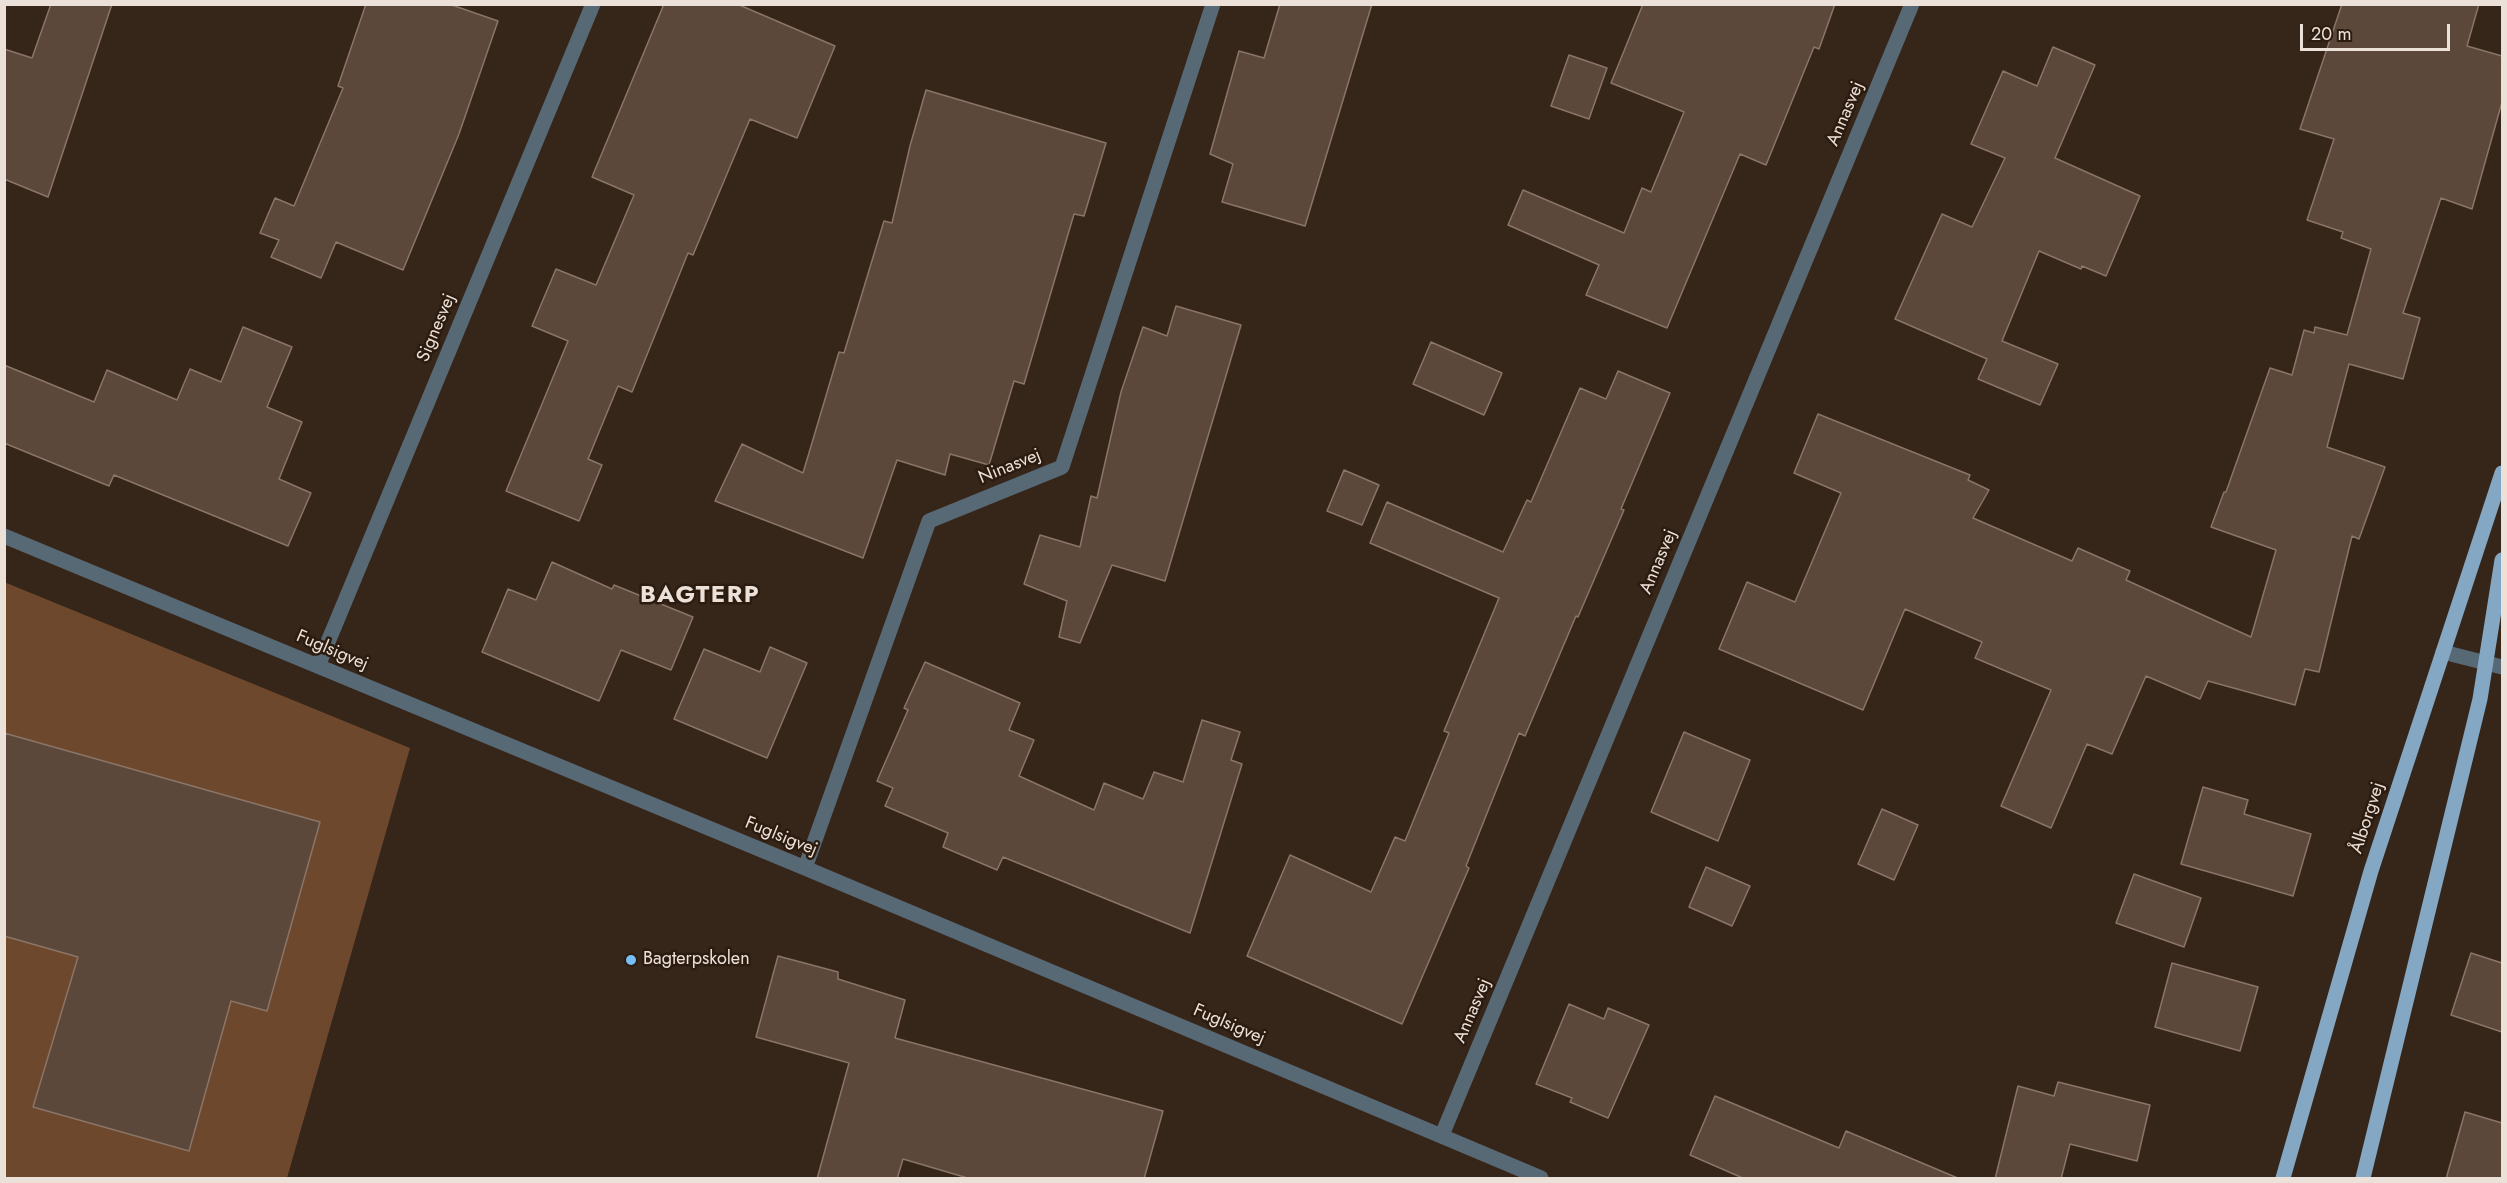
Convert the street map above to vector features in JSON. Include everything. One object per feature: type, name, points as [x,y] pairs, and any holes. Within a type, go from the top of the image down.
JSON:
[{"type":"main road","name":"Ålborgvej","points":[[2283,1179],[2371,871],[2502,473]]},
{"type":"main road","points":[[2363,1179],[2480,699],[2502,560]]},
{"type":"street","name":"Signesvej","points":[[318,666],[592,4]]},
{"type":"street","name":"Ninasvej","points":[[805,868],[930,521],[1062,467],[1213,4]]},
{"type":"street","name":"Annasvej","points":[[1442,1136],[1912,4]]},
{"type":"street","name":"Fuglsigvej","points":[[4,536],[805,868],[1541,1179]]},
{"type":"street","points":[[2443,652],[2502,667]]},
{"type":"shaded area","points":[[4,582],[410,748],[287,1178],[5,1178]]},
{"type":"building","points":[[51,4],[112,4],[48,197],[4,179],[4,49],[32,58]]},
{"type":"building","points":[[366,4],[449,4],[498,21],[459,134],[403,270],[336,242],[321,278],[271,257],[279,240],[260,233],[275,198],[294,206],[343,88],[338,86]]},
{"type":"building","points":[[664,4],[737,4],[835,46],[797,138],[750,119],[693,255],[688,253],[632,392],[618,386],[588,459],[602,465],[579,521],[506,491],[568,341],[532,326],[556,269],[596,285],[634,195],[592,177]]},
{"type":"building","points":[[1280,4],[1372,4],[1305,226],[1222,202],[1233,164],[1210,154],[1239,51],[1264,58]]},
{"type":"building","points":[[1643,4],[1835,4],[1819,49],[1814,47],[1766,165],[1740,154],[1667,328],[1586,295],[1599,265],[1508,225],[1523,190],[1624,233],[1642,188],[1651,192],[1684,112],[1611,83]]},
{"type":"building","points":[[2342,4],[2479,4],[2467,46],[2502,56],[2502,102],[2472,209],[2441,198],[2403,313],[2420,318],[2403,379],[2349,364],[2327,447],[2385,467],[2359,539],[2352,536],[2319,672],[2305,669],[2295,705],[2208,681],[2200,699],[2146,676],[2112,754],[2087,744],[2051,828],[2001,806],[2051,690],[1975,658],[1982,642],[1905,609],[1863,710],[1719,649],[1747,582],[1795,602],[1841,493],[1794,473],[1818,414],[1970,475],[1968,480],[1989,490],[1973,518],[2072,561],[2078,548],[2130,571],[2126,580],[2251,637],[2276,550],[2211,527],[2224,492],[2226,492],[2270,368],[2292,375],[2304,330],[2314,333],[2315,327],[2347,335],[2371,249],[2341,238],[2343,232],[2307,220],[2334,139],[2300,129]]},
{"type":"building","points":[[2053,47],[2095,65],[2055,158],[2140,196],[2106,276],[2082,266],[2081,269],[2039,251],[2002,341],[2058,364],[2040,405],[1978,379],[1987,359],[1895,319],[1942,214],[1972,227],[2005,158],[1971,144],[2003,71],[2037,86]]},
{"type":"building","points":[[1569,55],[1607,68],[1589,119],[1551,106]]},
{"type":"building","points":[[926,90],[1106,143],[1084,216],[1074,214],[1024,384],[1014,381],[989,465],[950,454],[945,475],[897,460],[863,558],[715,501],[742,444],[803,473],[839,352],[844,353],[884,221],[892,223]]},
{"type":"building","points":[[1176,306],[1241,325],[1165,581],[1112,565],[1080,643],[1059,637],[1067,601],[1024,584],[1040,535],[1080,547],[1091,496],[1097,498],[1121,392],[1143,327],[1167,336]]},
{"type":"building","points":[[243,327],[292,347],[267,407],[302,422],[279,479],[311,493],[288,546],[114,475],[109,486],[4,443],[4,365],[94,402],[107,370],[177,400],[190,369],[221,382]]},
{"type":"building","points":[[1431,342],[1502,373],[1484,415],[1413,384]]},
{"type":"building","points":[[1618,371],[1670,393],[1621,509],[1624,510],[1578,617],[1576,616],[1525,736],[1519,733],[1466,866],[1469,868],[1402,1024],[1247,956],[1290,855],[1371,892],[1395,837],[1405,841],[1449,733],[1444,731],[1499,598],[1370,543],[1387,502],[1503,552],[1527,500],[1531,502],[1580,388],[1606,399]]},
{"type":"building","points":[[1344,470],[1379,485],[1362,525],[1327,511]]},
{"type":"building","points":[[552,562],[612,589],[614,585],[693,617],[671,670],[621,650],[599,701],[482,652],[508,589],[536,600]]},
{"type":"building","points":[[770,647],[807,663],[767,758],[674,719],[704,649],[760,672]]},
{"type":"building","points":[[925,662],[1020,703],[1009,730],[1034,740],[1019,776],[1094,810],[1104,783],[1143,799],[1154,772],[1183,782],[1202,720],[1240,732],[1231,760],[1242,764],[1190,933],[1003,857],[997,870],[943,847],[948,833],[885,806],[893,788],[877,781],[908,710],[904,708]]},
{"type":"building","points":[[1684,732],[1750,760],[1718,841],[1651,812]]},
{"type":"building","points":[[4,733],[320,822],[267,1011],[231,1001],[189,1151],[33,1107],[78,957],[4,936]]},
{"type":"building","points":[[2203,787],[2248,800],[2244,814],[2311,834],[2293,896],[2181,864]]},
{"type":"building","points":[[1882,809],[1918,825],[1894,880],[1858,864]]},
{"type":"building","points":[[1706,867],[1750,886],[1732,926],[1689,907]]},
{"type":"building","points":[[2134,874],[2201,898],[2184,947],[2116,923]]},
{"type":"building","points":[[2471,953],[2502,963],[2502,1032],[2451,1015]]},
{"type":"building","points":[[778,956],[838,972],[838,979],[905,1000],[895,1038],[1163,1111],[1144,1179],[971,1179],[903,1159],[897,1179],[817,1179],[849,1063],[756,1037]]},
{"type":"building","points":[[2172,963],[2258,987],[2240,1051],[2155,1027]]},
{"type":"building","points":[[1569,1004],[1604,1019],[1608,1008],[1649,1025],[1608,1118],[1570,1102],[1572,1098],[1536,1084]]},
{"type":"building","points":[[2058,1082],[2150,1105],[2137,1161],[2070,1144],[2061,1179],[1995,1179],[2018,1086],[2054,1096]]},
{"type":"building","points":[[1715,1096],[1839,1148],[1846,1131],[1960,1179],[1745,1179],[1690,1155]]},
{"type":"building","points":[[2465,1112],[2502,1123],[2502,1179],[2446,1179]]},
{"type":"place","name":"Bagterpskolen","points":[[631,960]]},
{"type":"district","name":"BAGTERP","points":[[700,596]]}]
